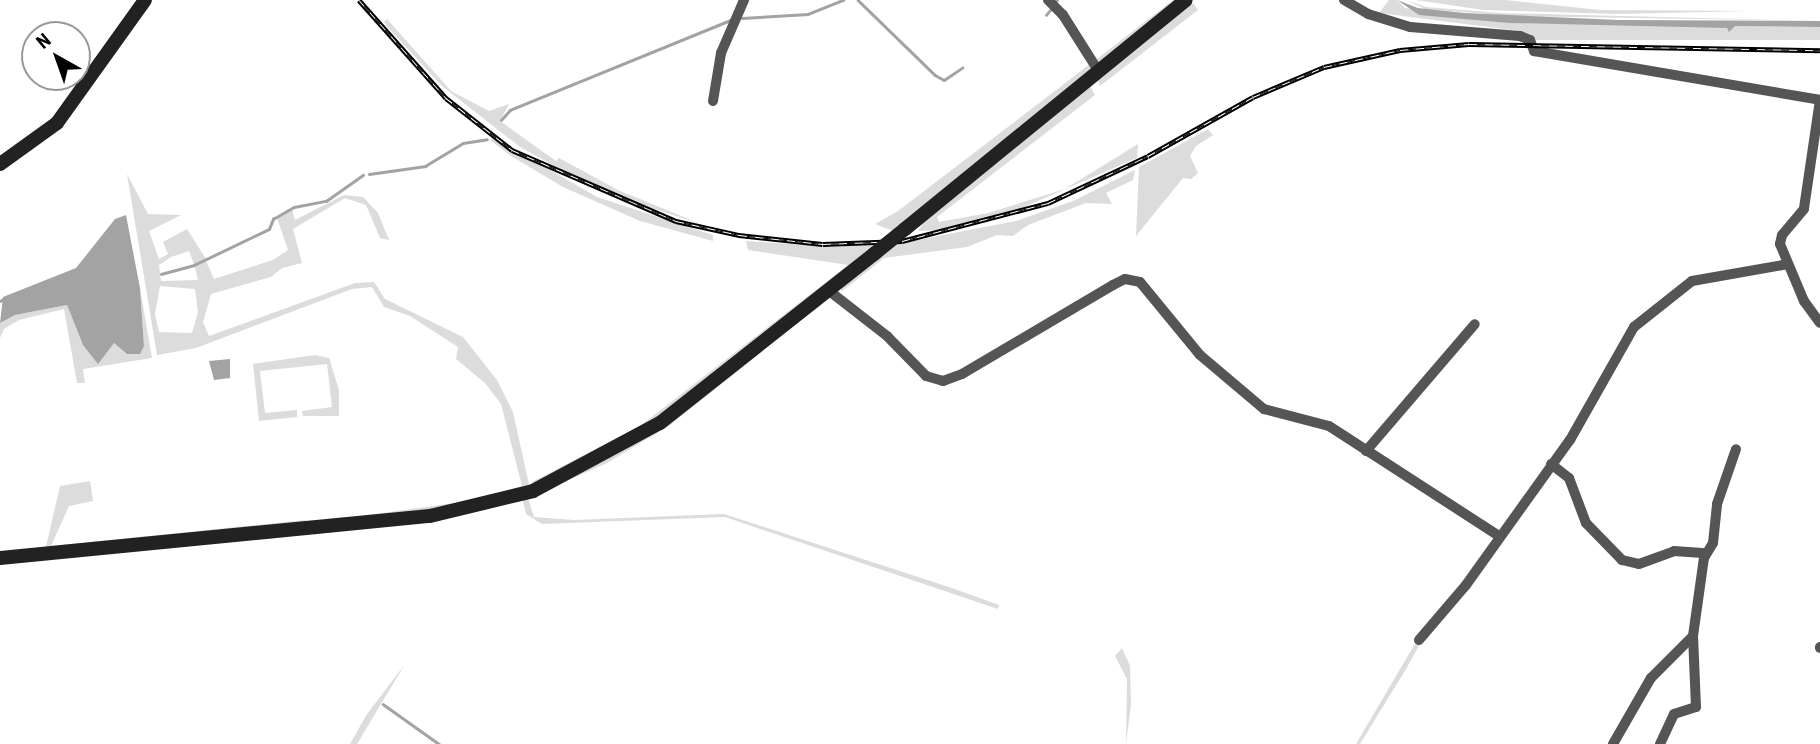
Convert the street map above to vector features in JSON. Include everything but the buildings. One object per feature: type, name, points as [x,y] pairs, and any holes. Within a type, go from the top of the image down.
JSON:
[{"type":"main road","points":[[0,164],[57,123],[145,0]]},
{"type":"main road","points":[[0,558],[430,516],[533,491],[660,423],[874,254],[1186,0]]},
{"type":"street","points":[[713,102],[721,53],[744,0]]},
{"type":"street","points":[[1048,0],[1063,15],[1099,72]]},
{"type":"street","points":[[1345,0],[1368,14],[1410,27],[1520,36],[1530,40],[1534,51],[1820,100],[1804,209],[1780,239],[1804,301],[1820,323]]},
{"type":"street","points":[[1419,640],[1570,440],[1625,338],[1652,312],[1692,281],[1788,264]]},
{"type":"street","points":[[828,290],[887,336],[926,376],[943,381],[962,374],[1113,285],[1125,279],[1140,282],[1200,355],[1264,410],[1320,422],[1499,537]]},
{"type":"street","points":[[1366,451],[1475,324]]},
{"type":"street","points":[[1660,744],[1674,714],[1696,707],[1693,636],[1706,553],[1713,542],[1717,504],[1736,449]]},
{"type":"street","points":[[1551,464],[1569,478],[1586,523],[1622,559],[1639,564],[1674,551],[1706,553]]},
{"type":"street","points":[[1613,744],[1651,678],[1693,636]]},
{"type":"shaded area","points":[[1173,0],[1182,0],[1101,65],[1097,59]]},
{"type":"shaded area","points":[[1389,0],[1397,0],[1405,8],[1509,23],[1820,27],[1820,40],[1536,40],[1520,31],[1379,13]]},
{"type":"shaded area","points":[[1397,0],[1418,8],[1465,13],[1618,20],[1820,21],[1820,27],[1735,26],[1729,32],[1727,28],[1509,23],[1419,15]]},
{"type":"shaded area","points":[[1406,0],[1426,7],[1500,13],[1820,21],[1515,16],[1425,9]]},
{"type":"shaded area","points":[[1416,0],[1505,0],[1600,10],[1750,11],[1616,14],[1483,10]]},
{"type":"shaded area","points":[[1193,3],[1198,10],[1100,86],[1098,80]]},
{"type":"shaded area","points":[[387,19],[451,91],[489,111],[509,104],[500,121],[556,161],[559,158],[618,190],[701,224],[602,192],[520,147],[442,86],[392,32],[384,22]]},
{"type":"shaded area","points":[[1090,64],[1095,71],[893,231],[875,224],[898,211]]},
{"type":"shaded area","points":[[1090,85],[1095,95],[937,217],[939,222],[988,213],[1065,189],[1138,144],[1137,158],[1010,213],[945,230],[918,231],[927,217]]},
{"type":"shaded area","points":[[1208,129],[1213,135],[1196,146],[1190,156],[1198,173],[1191,179],[1183,178],[1136,236],[1139,167]]},
{"type":"shaded area","points":[[493,137],[597,197],[713,235],[713,241],[640,221],[563,187],[511,156],[490,140]]},
{"type":"shaded area","points":[[1135,170],[1133,180],[1106,193],[1112,204],[1086,203],[1028,225],[1013,236],[997,235],[967,247],[884,258],[841,292],[841,285],[896,244],[1016,221],[1073,201]]},
{"type":"shaded area","points":[[127,174],[148,214],[181,215],[149,231],[159,259],[168,254],[163,242],[187,229],[206,259],[194,264],[189,251],[171,257],[159,265],[161,281],[198,280],[195,267],[206,261],[214,279],[273,260],[288,250],[277,218],[292,209],[295,220],[344,195],[363,197],[378,213],[389,240],[380,238],[366,205],[345,198],[293,229],[302,263],[282,268],[271,277],[211,294],[203,322],[209,336],[355,283],[374,282],[385,299],[463,337],[497,380],[513,412],[530,489],[439,511],[317,522],[469,501],[522,486],[501,404],[485,383],[456,359],[458,347],[410,316],[384,307],[372,287],[352,289],[196,348],[157,355]],"holes":[[[160,286],[195,289],[198,312],[192,333],[159,332],[155,314]]]},
{"type":"shaded area","points":[[126,215],[140,288],[144,346],[140,354],[127,354],[114,343],[98,364],[83,345],[67,305],[15,315],[0,323],[3,297],[76,268],[115,219]]},
{"type":"shaded area","points":[[746,241],[832,247],[876,244],[652,424],[533,486],[532,482],[640,426],[848,265],[748,250]]},
{"type":"shaded area","points":[[140,288],[152,358],[83,369],[85,383],[77,383],[64,309],[19,320],[4,329],[0,338],[0,323],[15,315],[67,305],[83,345],[92,352],[114,343],[127,354],[144,345]]},
{"type":"shaded area","points":[[824,302],[670,425],[607,463],[528,498],[534,517],[574,520],[724,514],[949,587],[999,605],[998,609],[725,517],[542,524],[526,514],[522,497],[621,452]]},
{"type":"shaded area","points":[[315,355],[329,358],[339,390],[339,416],[303,416],[302,411],[332,407],[327,364],[260,371],[265,413],[297,410],[297,417],[259,421],[253,364]]},
{"type":"shaded area","points":[[230,359],[230,378],[214,380],[209,361]]},
{"type":"shaded area","points":[[90,481],[93,501],[69,506],[51,546],[306,520],[303,525],[49,550],[46,547],[60,486]]},
{"type":"shaded area","points":[[1416,642],[1420,644],[1406,669],[1360,744],[1356,744]]},
{"type":"shaded area","points":[[1122,648],[1130,666],[1131,704],[1126,744],[1127,679],[1115,656]]},
{"type":"shaded area","points":[[405,664],[357,744],[350,744],[367,714]]},
{"type":"waterway","points":[[742,18],[808,14],[843,0]]},
{"type":"waterway","points":[[858,0],[935,75],[944,80],[962,68]]},
{"type":"waterway","points":[[1046,15],[1051,9]]},
{"type":"waterway","points":[[501,120],[510,110],[731,20]]},
{"type":"waterway","points":[[369,174],[425,166],[463,143],[487,139]]},
{"type":"waterway","points":[[161,274],[194,265],[269,229],[273,219],[294,207],[326,201],[363,175]]},
{"type":"waterway","points":[[0,301],[5,298]]},
{"type":"waterway","points":[[383,704],[439,744]]},
{"type":"railway","points":[[359,0],[446,98],[512,150],[676,221],[739,235],[823,244],[902,241],[1048,203],[1148,156],[1253,97],[1324,67],[1400,50],[1469,44],[1820,50]]}]
